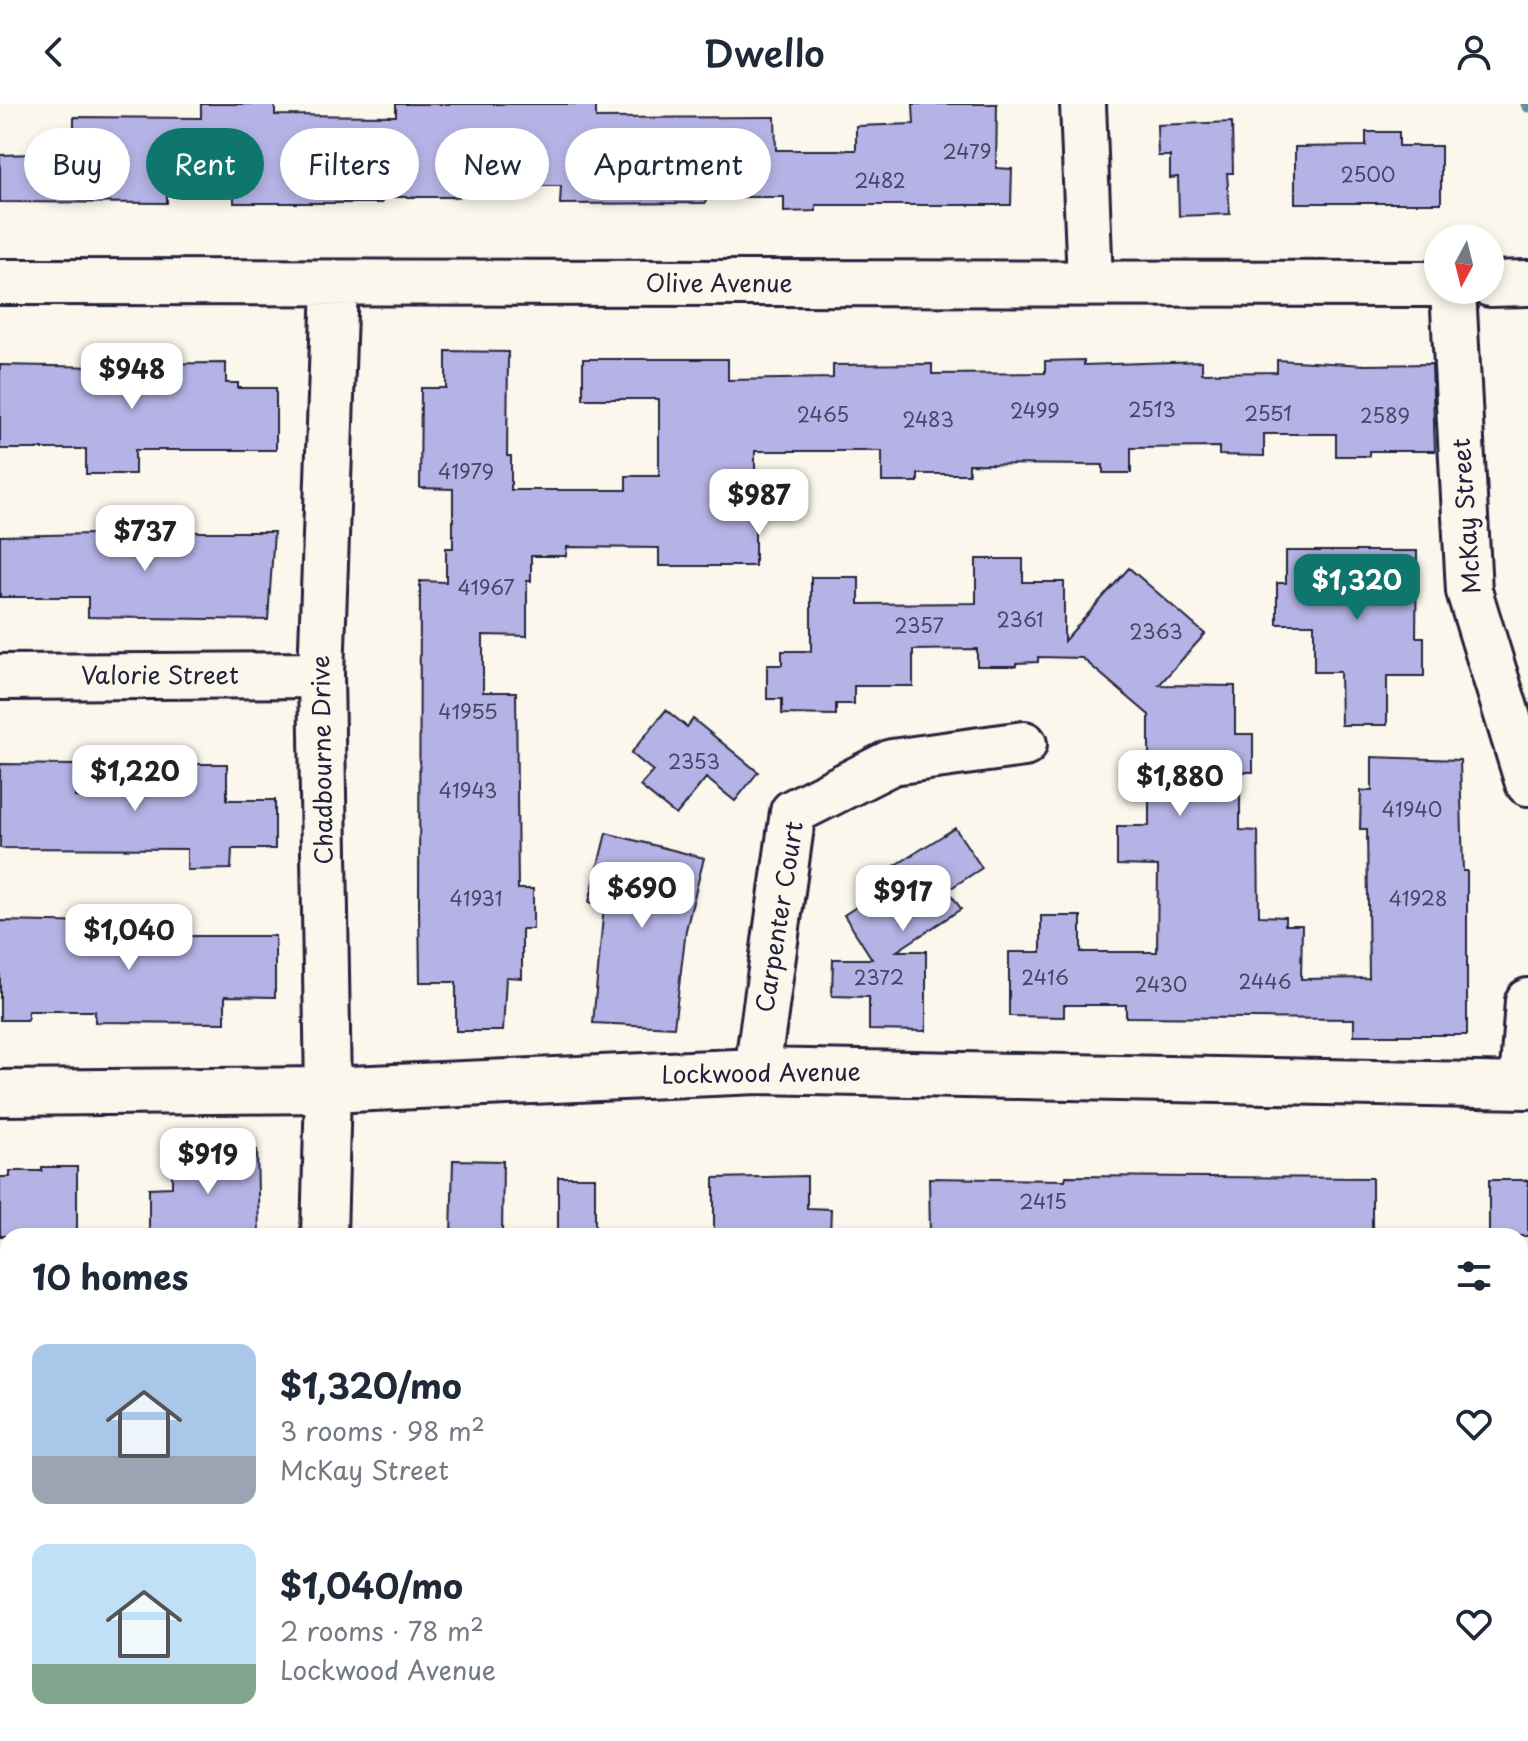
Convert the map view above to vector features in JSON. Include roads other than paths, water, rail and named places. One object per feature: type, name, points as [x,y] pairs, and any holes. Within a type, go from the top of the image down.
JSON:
[{"type":"street","points":[[1083,104],[1090,282]]},
{"type":"street","name":"Olive Avenue","points":[[0,282],[335,285],[1424,284]]},
{"type":"street","points":[[1504,284],[1528,283]]},
{"type":"street","name":"Chadbourne Drive","points":[[324,1228],[328,1090],[321,675],[335,285]]},
{"type":"street","name":"McKay Street","points":[[1454,304],[1469,591],[1528,783]]},
{"type":"street","name":"Valorie Street","points":[[0,677],[321,675]]},
{"type":"street","name":"Carpenter Court","points":[[757,1071],[793,812],[892,762],[1024,744]]},
{"type":"street","points":[[1525,1086],[1528,1001]]},
{"type":"street","name":"Lockwood Avenue","points":[[0,1093],[328,1090],[757,1071],[1525,1086]]}]
